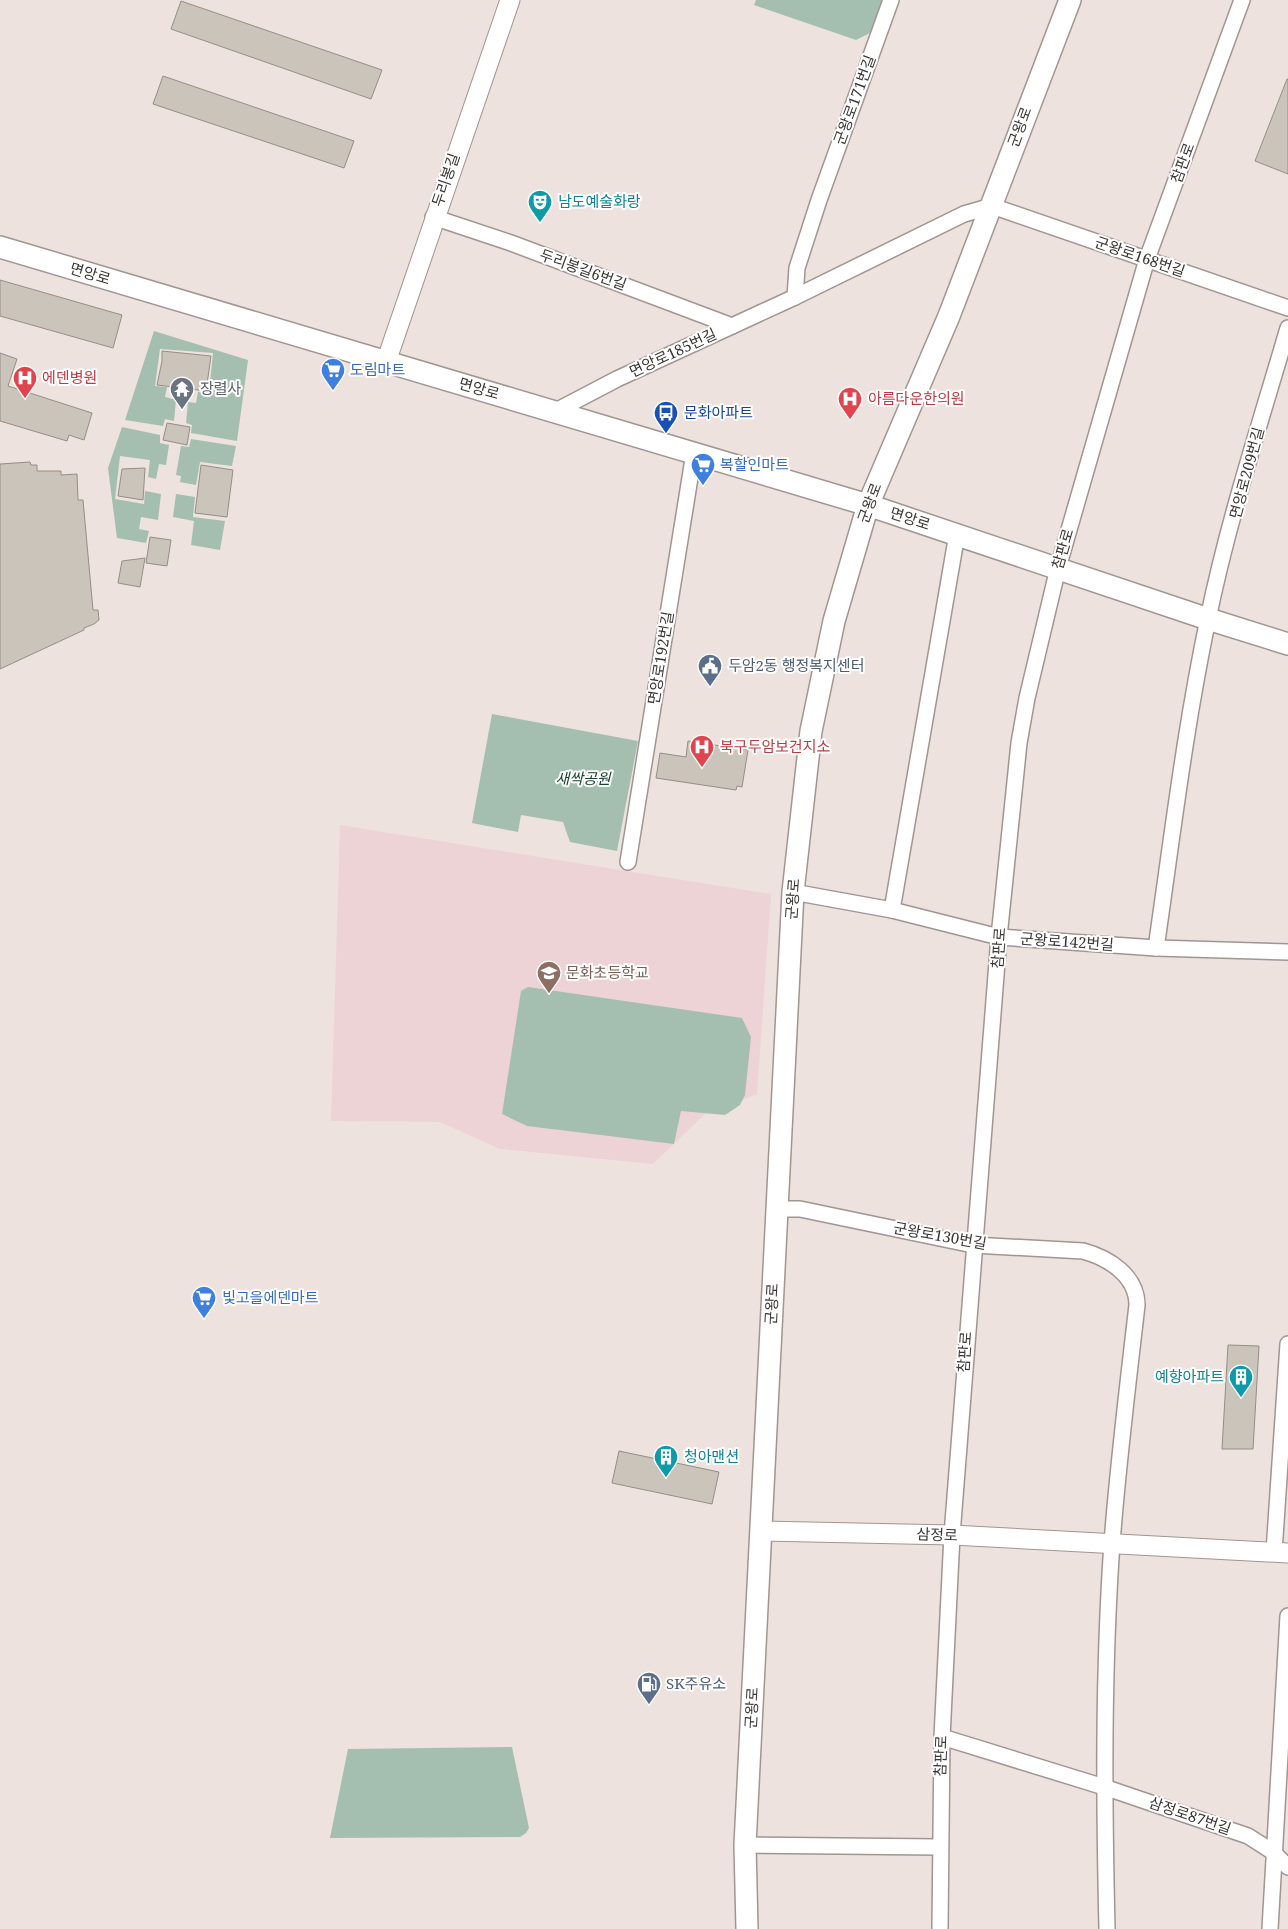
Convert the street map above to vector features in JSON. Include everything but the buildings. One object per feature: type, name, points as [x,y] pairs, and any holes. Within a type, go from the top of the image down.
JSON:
[{"type":"main road","name":"군왕로","points":[[747,1929],[745,1844],[793,892],[804,781],[815,712],[834,621],[868,505],[949,316],[1070,0]]},
{"type":"main road","name":"면앙로","points":[[0,247],[868,505],[1288,644]]},
{"type":"street","name":"두리봉길","points":[[386,362],[433,217],[510,0]]},
{"type":"street","name":"군왕로171번길","points":[[794,297],[797,268],[819,200],[891,0]]},
{"type":"street","name":"참판로","points":[[940,1929],[939,1847],[942,1737],[952,1535],[973,1245],[999,937],[1019,743],[1027,698],[1058,568],[1147,260],[1242,0]]},
{"type":"street","name":"군왕로168번길","points":[[992,206],[1288,308]]},
{"type":"street","name":"면앙로185번길","points":[[554,412],[617,379],[794,297],[964,214],[992,206]]},
{"type":"street","name":"두리봉길6번길","points":[[433,217],[732,326]]},
{"type":"street","name":"면앙로209번길","points":[[1208,619],[1249,461],[1288,328]]},
{"type":"street","name":"면앙로192번길","points":[[628,862],[694,453]]},
{"type":"street","points":[[892,910],[957,534]]},
{"type":"street","points":[[1156,948],[1181,777],[1208,619]]},
{"type":"street","name":"군왕로142번길","points":[[793,892],[892,910],[999,937],[1156,948],[1288,952]]},
{"type":"street","name":"군왕로130번길","points":[[776,1208],[800,1209],[973,1245],[1082,1251],[1097,1255],[1110,1262],[1133,1285],[1136,1305],[1112,1543]]},
{"type":"street","points":[[1281,1552],[1288,1344]]},
{"type":"street","name":"삼정로","points":[[761,1530],[952,1535],[1281,1552]]},
{"type":"street","points":[[1107,1929],[1104,1787],[1106,1672],[1112,1543]]},
{"type":"street","points":[[1270,1929],[1273,1852],[1285,1726],[1288,1616]]},
{"type":"street","name":"삼정로87번길","points":[[942,1737],[1104,1787],[1248,1836],[1273,1852],[1288,1867]]},
{"type":"street","points":[[745,1844],[939,1847]]},
{"type":"shaded area","name":"문화초등학교","points":[[340,825],[771,894],[757,1094],[705,1114],[653,1164],[500,1149],[440,1122],[331,1121]]},
{"type":"green space","points":[[756,0],[882,0],[872,32],[856,40],[754,5]]},
{"type":"green space","points":[[154,331],[248,360],[237,441],[191,433],[192,425],[186,423],[188,402],[196,403],[198,392],[209,393],[213,353],[160,349],[155,386],[167,387],[165,397],[176,400],[174,421],[165,419],[163,426],[125,420]]},
{"type":"green space","points":[[122,427],[160,435],[160,443],[169,445],[166,465],[159,464],[156,479],[148,477],[150,460],[120,456],[115,499],[144,504],[145,491],[161,494],[158,520],[141,517],[139,529],[149,531],[146,543],[117,538],[108,468]]},
{"type":"green space","points":[[191,439],[236,446],[232,466],[200,462],[196,485],[180,482],[181,476],[176,475],[181,446],[189,447]]},
{"type":"green space","points":[[176,494],[195,497],[193,517],[225,521],[220,550],[191,545],[194,521],[173,517]]},
{"type":"green space","name":"새싹공원","points":[[492,714],[638,741],[617,851],[570,842],[563,822],[521,815],[518,832],[472,823]]},
{"type":"green space","points":[[528,987],[742,1018],[751,1037],[745,1095],[740,1105],[725,1115],[681,1111],[674,1144],[527,1126],[502,1114],[521,991]]},
{"type":"green space","points":[[512,1747],[529,1828],[520,1837],[330,1838],[348,1749]]},
{"type":"place","name":"남도예술화랑","points":[[540,223]]},
{"type":"place","name":"도림마트","points":[[333,391]]},
{"type":"place","name":"에덴병원","points":[[25,399]]},
{"type":"place","name":"장렬사","points":[[182,410]]},
{"type":"place","name":"아름다운한의원","points":[[850,420]]},
{"type":"place","name":"문화아파트","points":[[666,434]]},
{"type":"place","name":"복할인마트","points":[[703,486]]},
{"type":"place","name":"두암2동 행정복지센터","points":[[710,687]]},
{"type":"place","name":"북구두암보건지소","points":[[702,768]]},
{"type":"place","name":"문화초등학교","points":[[549,994]]},
{"type":"place","name":"빛고을에덴마트","points":[[204,1319]]},
{"type":"place","name":"예향아파트","points":[[1241,1398]]},
{"type":"place","name":"청아맨션","points":[[666,1478]]},
{"type":"place","name":"SK주유소","points":[[649,1705]]}]
